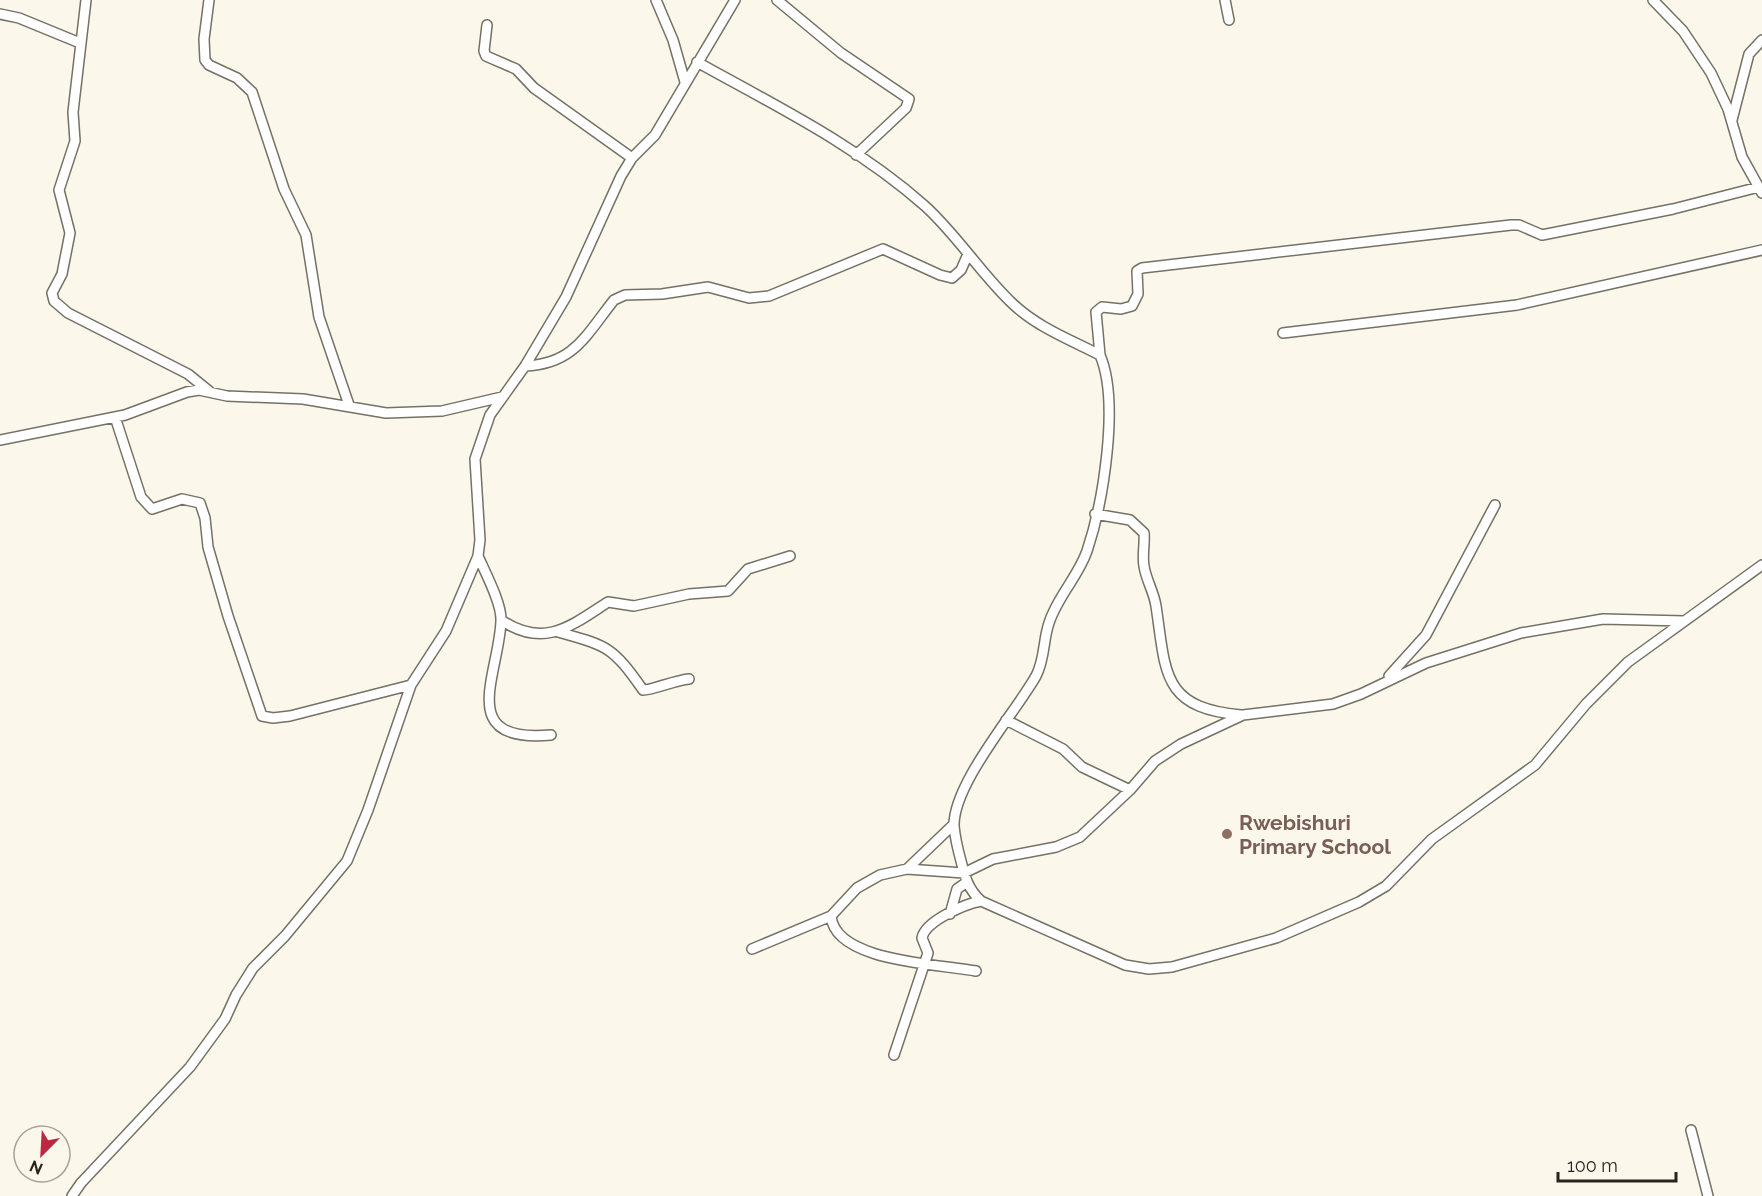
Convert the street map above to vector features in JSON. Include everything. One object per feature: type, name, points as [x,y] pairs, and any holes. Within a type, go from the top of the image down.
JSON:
[{"type":"street","points":[[86,0],[73,112],[75,141],[59,190],[70,233],[62,274],[52,293],[54,301],[68,313],[188,374],[209,391]]},
{"type":"street","points":[[209,0],[204,39],[205,60],[209,65],[237,78],[252,92],[284,189],[306,235],[319,317],[349,405]]},
{"type":"street","points":[[656,0],[673,40],[685,82]]},
{"type":"street","points":[[72,1196],[81,1183],[190,1067],[225,1019],[236,995],[253,968],[285,936],[347,861],[368,810],[411,685],[446,631],[478,556],[480,540],[475,459],[490,415],[525,366],[566,297],[632,158],[655,135],[735,0]]},
{"type":"street","points":[[777,0],[842,53],[909,99],[906,108],[856,154]]},
{"type":"street","points":[[1225,0],[1229,20]]},
{"type":"street","points":[[907,869],[954,824],[966,788],[979,761],[1037,674],[1044,654],[1048,625],[1057,602],[1086,552],[1106,462],[1108,393],[1106,373],[1100,355],[1096,312],[1102,308],[1121,309],[1132,306],[1138,294],[1137,271],[1142,268],[1511,225],[1519,225],[1542,235],[1760,190],[1742,157],[1724,98],[1697,49],[1653,0]]},
{"type":"street","points":[[0,14],[19,18],[80,43]]},
{"type":"street","points":[[487,25],[484,51],[486,56],[516,69],[534,88],[632,158]]},
{"type":"street","points":[[1732,120],[1749,54],[1762,40]]},
{"type":"street","points":[[698,62],[822,130],[856,154],[925,206],[951,231],[968,254],[1015,306],[1045,327],[1100,355]]},
{"type":"street","points":[[525,366],[547,364],[566,356],[594,327],[614,300],[625,295],[662,294],[708,287],[749,298],[769,296],[883,249],[952,278],[961,270],[968,254]]},
{"type":"street","points":[[1283,333],[1517,305],[1762,250]]},
{"type":"street","points":[[0,440],[115,417],[187,392],[209,391],[227,396],[303,399],[386,413],[420,414],[456,409],[501,397]]},
{"type":"street","points":[[115,417],[141,497],[147,506],[153,509],[182,499],[200,503],[205,518],[208,547],[228,616],[262,716],[273,718],[290,716],[411,685]]},
{"type":"street","points":[[1385,680],[1426,635],[1495,505]]},
{"type":"street","points":[[1095,514],[1130,520],[1144,533],[1143,565],[1154,594],[1162,663],[1183,698],[1208,710],[1243,715],[1333,704],[1361,694],[1385,680],[1426,663],[1521,633],[1603,619],[1684,621]]},
{"type":"street","points":[[478,556],[501,620],[488,698],[491,715],[501,726],[515,735],[551,735]]},
{"type":"street","points":[[558,632],[608,602],[634,606],[689,594],[728,591],[748,569],[790,556]]},
{"type":"street","points":[[954,824],[966,878],[981,901],[1125,965],[1149,969],[1172,967],[1276,938],[1359,902],[1386,886],[1432,839],[1535,765],[1608,680],[1684,621],[1762,566]]},
{"type":"street","points":[[501,620],[533,633],[558,632],[588,639],[605,647],[628,668],[643,690],[650,691],[669,682],[689,679]]},
{"type":"street","points":[[950,914],[957,890],[966,878],[993,859],[1056,847],[1080,837],[1130,790],[1155,761],[1167,752],[1243,715]]},
{"type":"street","points":[[1006,720],[1063,749],[1082,767],[1130,790]]},
{"type":"street","points":[[752,949],[831,916],[847,897],[870,879],[907,869],[966,878]]},
{"type":"street","points":[[894,1055],[928,953],[922,938],[925,929],[964,904],[981,901]]},
{"type":"street","points":[[831,916],[837,934],[849,944],[886,957],[976,971]]},
{"type":"street","points":[[1691,1130],[1708,1196]]},
{"type":"place","name":"Rwebishuri Primary School","points":[[1227,834]]}]
